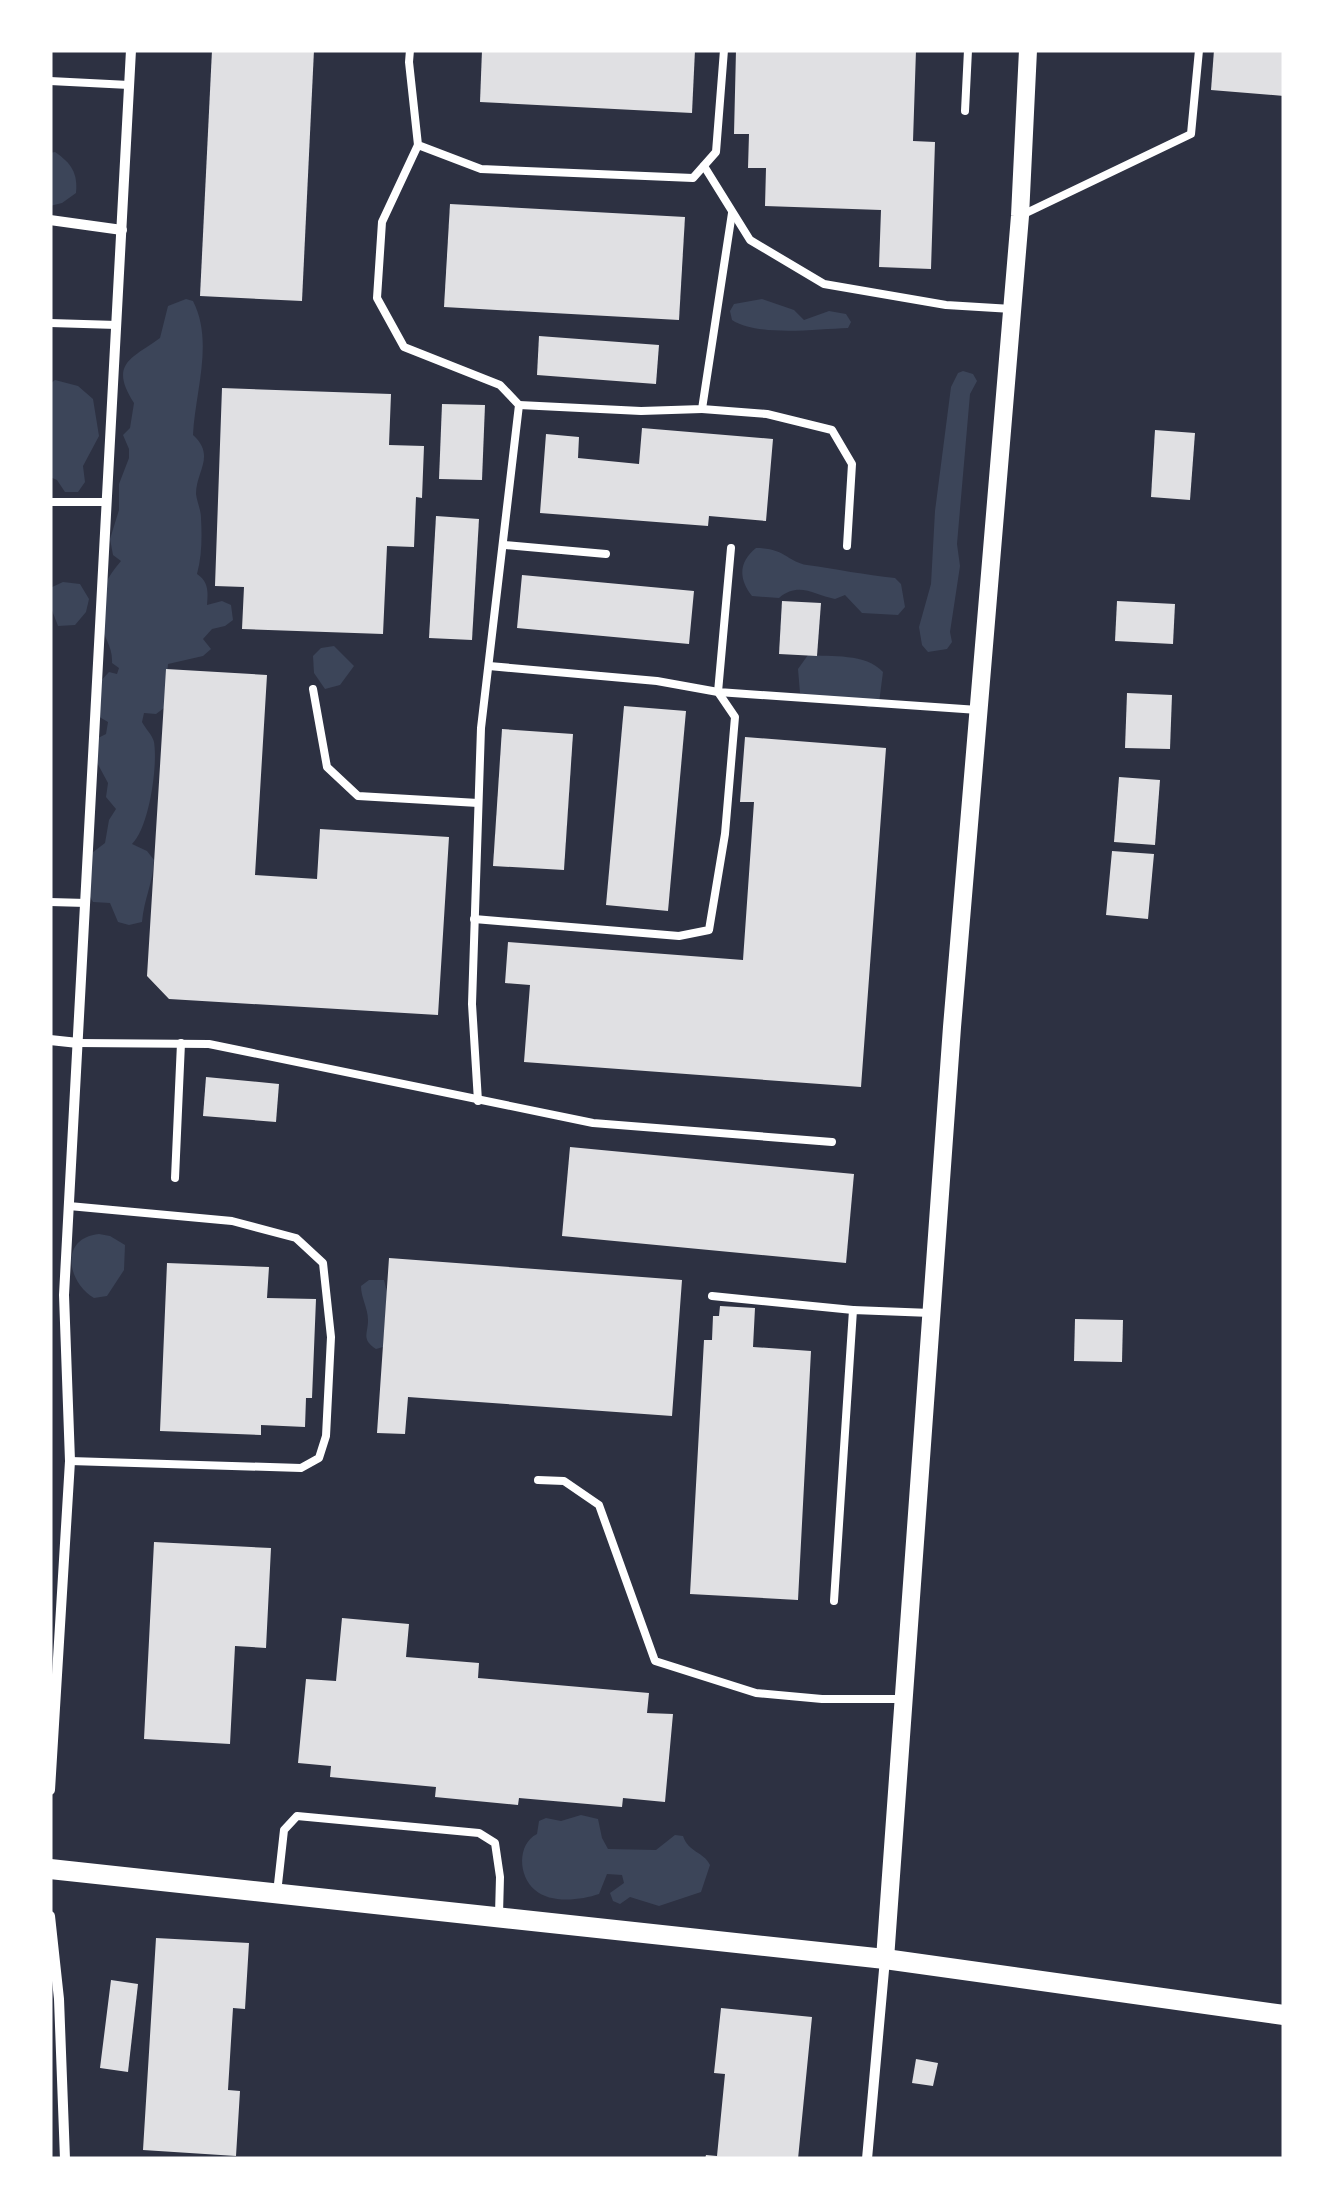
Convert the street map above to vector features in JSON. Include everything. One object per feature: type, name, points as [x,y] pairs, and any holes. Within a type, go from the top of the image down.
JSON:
[{"type":"main road","points":[[50,1869],[886,1959],[1284,2015]]},
{"type":"street","points":[[50,1790],[70,1461],[64,1295],[131,50]]},
{"type":"street","points":[[867,2159],[886,1959],[978,710],[1020,216],[1028,50]]},
{"type":"street","points":[[50,220],[122,230]]},
{"type":"street","points":[[50,1040],[78,1043]]},
{"type":"street","points":[[50,1916],[58,1999],[64,2159]]},
{"type":"lane","points":[[410,50],[408,62],[418,144],[382,222],[378,298],[404,347],[500,385],[519,406],[768,414],[832,430],[852,464],[847,546]]},
{"type":"lane","points":[[418,144],[481,169],[693,178],[716,152],[724,50]]},
{"type":"lane","points":[[965,111],[968,50]]},
{"type":"lane","points":[[1020,216],[1192,134],[1199,50]]},
{"type":"lane","points":[[50,81],[129,85]]},
{"type":"lane","points":[[704,166],[750,240],[824,284],[946,306],[1012,309]]},
{"type":"lane","points":[[702,409],[732,212]]},
{"type":"lane","points":[[50,323],[117,325]]},
{"type":"lane","points":[[478,1100],[472,1004],[481,728],[519,406]]},
{"type":"lane","points":[[50,502],[107,502]]},
{"type":"lane","points":[[505,545],[606,554]]},
{"type":"lane","points":[[474,919],[679,936],[709,930],[725,834],[736,718],[718,692],[731,548]]},
{"type":"lane","points":[[489,666],[657,681],[718,692],[978,710]]},
{"type":"lane","points":[[313,688],[327,768],[358,796],[478,803]]},
{"type":"lane","points":[[50,902],[86,903]]},
{"type":"lane","points":[[78,1043],[208,1044],[593,1124],[832,1142]]},
{"type":"lane","points":[[174,1178],[181,1043]]},
{"type":"lane","points":[[69,1206],[232,1221],[296,1238],[323,1263],[331,1337],[326,1436],[319,1458],[312,1464],[302,1468],[70,1461]]},
{"type":"lane","points":[[712,1296],[854,1310],[932,1313]]},
{"type":"lane","points":[[834,1601],[854,1310]]},
{"type":"lane","points":[[538,1480],[564,1481],[599,1506],[655,1662],[756,1694],[904,1699]]},
{"type":"lane","points":[[277,1893],[284,1830],[297,1816],[479,1833],[496,1843],[499,1917]]},
{"type":"shaded area","points":[[55,152],[72,169],[76,193],[50,206],[50,153]]},
{"type":"shaded area","points":[[186,299],[193,301],[199,317],[203,350],[193,435],[204,457],[196,494],[202,532],[197,574],[206,584],[207,605],[222,601],[231,605],[233,620],[212,629],[203,639],[211,649],[203,656],[168,664],[164,708],[156,714],[144,713],[142,722],[154,742],[155,766],[143,825],[132,844],[147,851],[154,860],[142,922],[129,925],[118,922],[110,903],[93,902],[86,890],[88,856],[105,843],[109,820],[116,809],[106,797],[108,783],[94,757],[94,740],[106,734],[108,722],[96,715],[98,684],[109,672],[117,674],[119,668],[112,663],[100,605],[106,582],[121,561],[113,555],[110,539],[119,510],[119,484],[129,458],[123,435],[130,428],[134,403],[123,379],[124,370],[133,357],[160,338],[168,306]]},
{"type":"shaded area","points":[[762,299],[794,310],[804,320],[829,311],[846,314],[851,322],[848,328],[788,331],[757,329],[732,320],[730,311],[734,304]]},
{"type":"shaded area","points":[[963,371],[973,374],[977,381],[970,394],[952,642],[947,649],[928,652],[922,645],[919,627],[931,584],[935,511],[951,387]]},
{"type":"shaded area","points":[[55,380],[78,386],[93,399],[99,436],[83,466],[85,482],[78,492],[65,492],[50,477],[50,384]]},
{"type":"shaded area","points":[[756,548],[774,550],[807,565],[895,578],[901,584],[905,607],[898,615],[862,613],[845,595],[835,599],[800,590],[779,598],[752,596],[742,570]]},
{"type":"shaded area","points":[[63,582],[80,584],[89,599],[86,612],[75,625],[58,626],[50,605],[50,588]]},
{"type":"shaded area","points":[[334,646],[354,666],[340,685],[325,689],[314,673],[313,656],[321,648]]},
{"type":"shaded area","points":[[808,655],[848,657],[876,666],[883,672],[879,703],[869,708],[800,693],[798,669]]},
{"type":"shaded area","points":[[99,1234],[125,1245],[124,1270],[107,1296],[94,1298],[78,1282],[71,1262],[78,1243]]},
{"type":"shaded area","points":[[369,1280],[384,1280],[387,1292],[383,1347],[376,1349],[367,1339],[368,1316],[361,1290]]},
{"type":"shaded area","points":[[581,1815],[598,1819],[608,1849],[656,1850],[675,1835],[683,1836],[710,1865],[701,1892],[659,1906],[630,1897],[620,1904],[613,1901],[610,1893],[624,1883],[622,1875],[607,1874],[599,1894],[584,1898],[566,1900],[535,1890],[525,1877],[522,1860],[526,1845],[537,1834],[539,1821],[561,1821]]},
{"type":"building","points":[[212,50],[314,50],[302,301],[200,296]]},
{"type":"building","points":[[482,50],[695,50],[692,113],[480,102]]},
{"type":"building","points":[[736,50],[916,50],[913,141],[935,142],[931,269],[879,267],[881,210],[765,206],[766,168],[748,168],[749,134],[734,134]]},
{"type":"building","points":[[1214,50],[1284,50],[1284,96],[1211,90]]},
{"type":"building","points":[[450,204],[685,217],[679,320],[444,307]]},
{"type":"building","points":[[539,336],[659,345],[656,384],[537,375]]},
{"type":"building","points":[[222,388],[391,394],[389,445],[424,446],[422,498],[416,497],[414,547],[387,546],[383,634],[242,629],[244,587],[215,586]]},
{"type":"building","points":[[442,404],[485,405],[482,480],[439,479]]},
{"type":"building","points":[[642,428],[773,439],[766,521],[709,516],[708,526],[540,513],[546,434],[579,437],[578,458],[639,464]]},
{"type":"building","points":[[1155,430],[1195,433],[1190,500],[1151,497]]},
{"type":"building","points":[[436,516],[479,519],[472,640],[429,638]]},
{"type":"building","points":[[522,575],[694,591],[689,644],[517,628]]},
{"type":"building","points":[[782,601],[821,603],[817,656],[779,654]]},
{"type":"building","points":[[1117,601],[1175,604],[1173,644],[1115,641]]},
{"type":"building","points":[[166,669],[267,675],[255,875],[317,879],[320,829],[449,837],[438,1015],[169,999],[147,976]]},
{"type":"building","points":[[1127,693],[1172,695],[1170,749],[1125,748]]},
{"type":"building","points":[[624,706],[686,711],[668,911],[606,905]]},
{"type":"building","points":[[502,729],[573,734],[564,870],[493,866]]},
{"type":"building","points":[[745,737],[886,748],[861,1087],[524,1062],[530,985],[505,983],[508,942],[743,960],[754,802],[740,802]]},
{"type":"building","points":[[1119,777],[1160,780],[1155,845],[1114,842]]},
{"type":"building","points":[[1112,851],[1154,854],[1148,919],[1106,915]]},
{"type":"building","points":[[206,1077],[279,1084],[276,1122],[203,1116]]},
{"type":"building","points":[[570,1147],[854,1174],[846,1263],[562,1236]]},
{"type":"building","points":[[389,1258],[682,1280],[672,1416],[408,1397],[405,1434],[377,1433]]},
{"type":"building","points":[[167,1263],[269,1267],[267,1298],[316,1299],[312,1398],[306,1398],[305,1427],[261,1425],[261,1435],[160,1431]]},
{"type":"building","points":[[720,1306],[755,1308],[753,1347],[811,1351],[798,1600],[690,1594],[704,1340],[712,1340],[713,1316],[719,1316]]},
{"type":"building","points":[[1075,1319],[1123,1320],[1122,1362],[1074,1361]]},
{"type":"building","points":[[154,1542],[271,1548],[266,1648],[235,1646],[230,1744],[144,1739]]},
{"type":"building","points":[[342,1618],[409,1624],[406,1657],[479,1663],[478,1678],[649,1693],[647,1713],[673,1714],[665,1802],[623,1798],[622,1807],[519,1798],[518,1805],[435,1797],[436,1787],[330,1777],[331,1766],[298,1763],[306,1679],[336,1681]]},
{"type":"building","points":[[156,1938],[249,1943],[245,2009],[233,2008],[228,2090],[240,2091],[236,2156],[143,2150]]},
{"type":"building","points":[[111,1980],[138,1984],[128,2072],[100,2068]]},
{"type":"building","points":[[721,2008],[812,2017],[798,2159],[705,2159],[706,2155],[717,2156],[725,2074],[714,2073]]},
{"type":"building","points":[[916,2059],[938,2063],[933,2086],[912,2083]]}]
